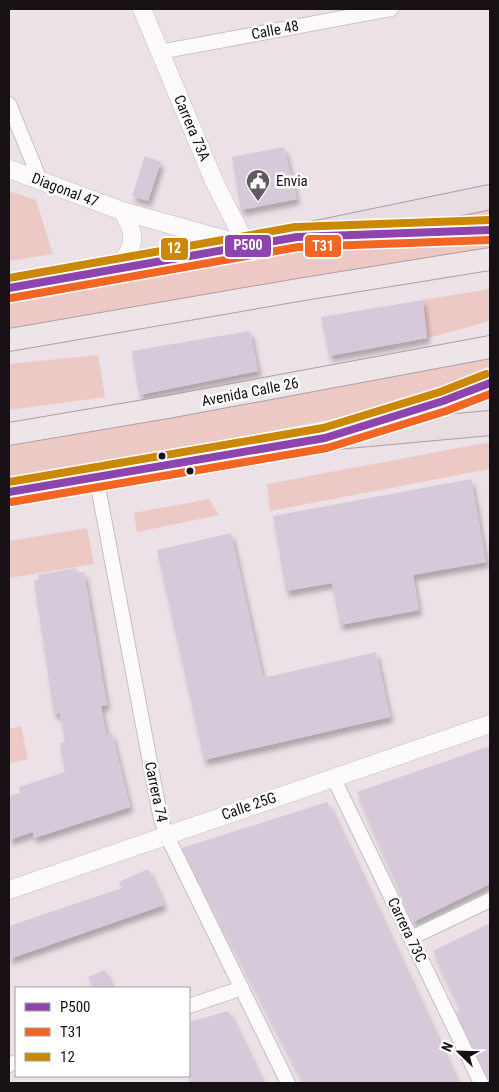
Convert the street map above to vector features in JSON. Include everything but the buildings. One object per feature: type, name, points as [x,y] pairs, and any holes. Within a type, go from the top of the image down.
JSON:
[{"type":"highway","points":[[297,237],[490,197]]},
{"type":"highway","points":[[325,438],[490,422]]},
{"type":"main road","points":[[9,288],[297,237],[490,230]]},
{"type":"main road","points":[[9,340],[317,286],[490,260]]},
{"type":"main road","name":"Avenida Calle 26","points":[[9,434],[168,407],[490,347]]},
{"type":"main road","points":[[9,492],[325,438],[443,401],[490,383]]},
{"type":"street","name":"Carrera 73A","points":[[142,9],[214,181],[247,246]]},
{"type":"street","name":"Calle 48","points":[[159,52],[324,14],[391,9]]},
{"type":"street","points":[[9,104],[40,180]]},
{"type":"street","name":"Diagonal 47","points":[[9,169],[122,211],[247,246]]},
{"type":"street","points":[[114,269],[125,258],[132,237],[130,224],[122,211]]},
{"type":"street","name":"Carrera 74","points":[[96,476],[160,815],[166,834],[288,1083]]},
{"type":"street","name":"Calle 25G","points":[[9,890],[166,834],[490,724]]},
{"type":"street","name":"Carrera 73C","points":[[333,777],[481,1083]]},
{"type":"street","points":[[411,938],[490,900]]},
{"type":"street","points":[[190,1006],[242,988]]},
{"type":"shaded area","points":[[9,191],[36,200],[53,254],[9,261]]},
{"type":"shaded area","points":[[490,206],[490,217],[427,217]]},
{"type":"shaded area","points":[[490,241],[490,251],[319,276],[9,328],[9,304],[279,254]]},
{"type":"shaded area","points":[[490,289],[490,321],[428,338],[422,300]]},
{"type":"shaded area","points":[[98,355],[105,397],[9,410],[9,364]]},
{"type":"shaded area","points":[[490,357],[490,366],[389,408],[9,482],[9,446],[154,421]]},
{"type":"shaded area","points":[[490,442],[490,469],[270,511],[267,484]]},
{"type":"shaded area","points":[[209,499],[219,515],[137,532],[134,513]]},
{"type":"shaded area","points":[[87,528],[94,564],[9,578],[9,541]]},
{"type":"shaded area","points":[[21,726],[28,759],[9,764],[9,729]]},
{"type":"transit line","name":"12","points":[[9,278],[295,227],[490,220]]},
{"type":"transit line","name":"P500","points":[[9,288],[297,237],[490,230]]},
{"type":"transit line","name":"T31","points":[[11,298],[298,247],[490,240]]},
{"type":"transit line","name":"12","points":[[9,482],[323,428],[440,392],[486,374]]},
{"type":"transit line","name":"P500","points":[[9,492],[325,438],[443,401],[490,383]]},
{"type":"transit line","name":"T31","points":[[11,502],[327,448],[446,411],[490,394]]},
{"type":"place","name":"Envia","points":[[258,202]]}]
